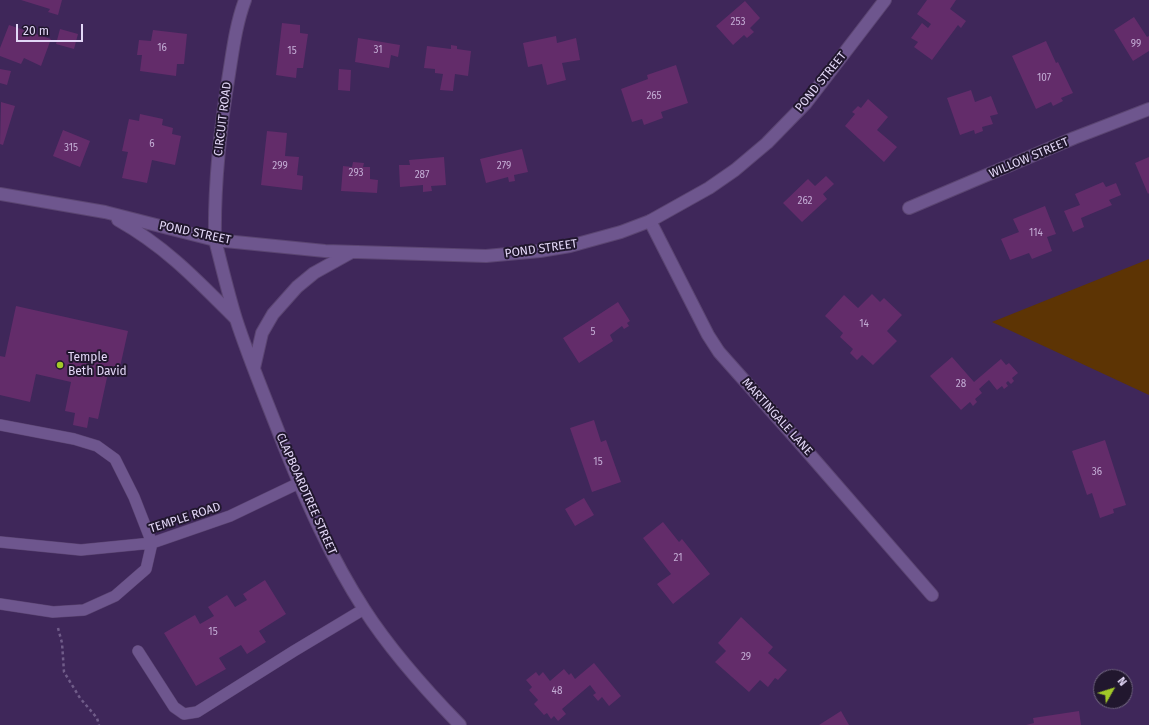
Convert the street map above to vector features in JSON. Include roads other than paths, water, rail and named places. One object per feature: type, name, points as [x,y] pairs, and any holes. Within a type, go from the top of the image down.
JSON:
[{"type":"street","name":"CIRCUIT ROAD","points":[[215,240],[215,210],[222,118],[238,20],[245,0]]},
{"type":"street","name":"POND STREET","points":[[0,194],[105,212],[215,240],[351,253],[486,256],[540,251],[603,237],[650,220],[709,188],[767,143],[821,86],[885,0]]},
{"type":"street","name":"WILLOW STREET","points":[[909,208],[1074,138],[1149,109]]},
{"type":"street","name":"POND STREET","points":[[105,212],[142,233],[171,256],[236,319]]},
{"type":"street","name":"MARTINGALE LANE","points":[[650,220],[713,344],[932,595]]},
{"type":"street","name":"CLAPBOARDTREE STREET","points":[[215,240],[236,319],[254,368],[299,483],[335,559],[364,609],[382,635],[427,691],[460,725]]},
{"type":"street","points":[[254,368],[262,333],[273,314],[297,287],[314,273],[351,253]]},
{"type":"lane","points":[[0,425],[74,439],[97,446],[115,459],[134,497],[152,543],[146,569],[115,596],[84,610],[52,612],[0,604]]},
{"type":"lane","name":"TEMPLE ROAD","points":[[0,542],[81,550],[152,543],[230,516],[299,483]]},
{"type":"lane","points":[[138,651],[174,707],[184,714],[197,712],[294,650],[364,609]]},
{"type":"place","name":"Temple Beth David","points":[[60,365]]}]
